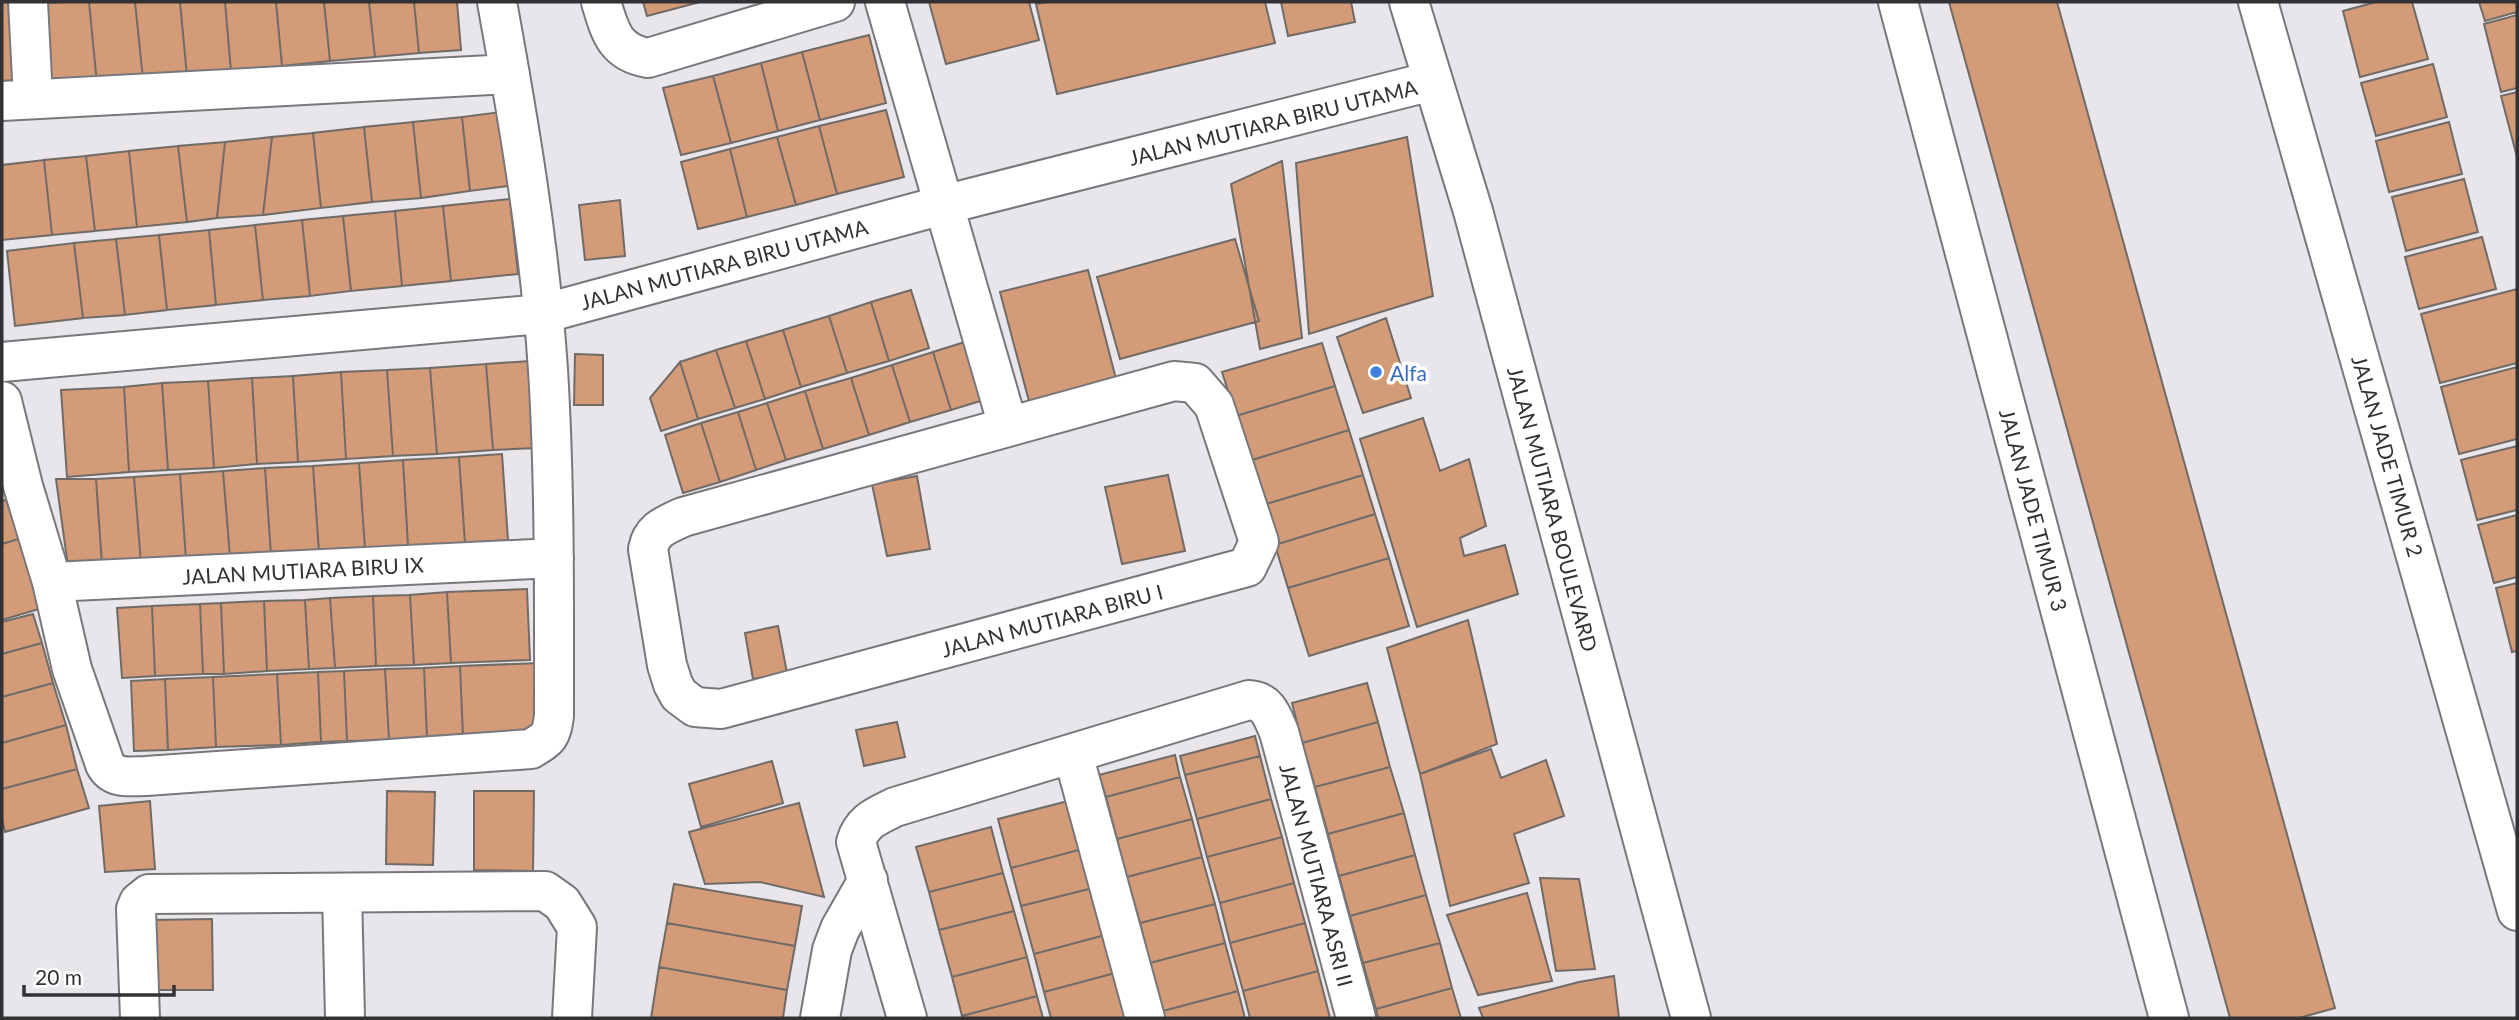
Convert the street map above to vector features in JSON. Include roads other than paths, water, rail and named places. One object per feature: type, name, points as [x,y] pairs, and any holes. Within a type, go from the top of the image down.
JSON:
[{"type":"street","points":[[28,2],[17,100],[510,74]]},
{"type":"street","points":[[2,401],[23,485],[52,582],[72,669],[107,770],[121,776],[146,776],[531,750],[551,735],[554,716],[554,558],[548,370],[510,74],[497,2]]},
{"type":"street","points":[[601,2],[614,38],[622,48],[634,56],[648,58],[835,2]]},
{"type":"street","points":[[885,2],[1008,426]]},
{"type":"street","name":"JALAN MUTIARA BOULEVARD","points":[[1409,2],[1473,211],[1691,1018]]},
{"type":"street","name":"JALAN JADE TIMUR 3","points":[[1898,2],[2169,1018]]},
{"type":"street","name":"JALAN JADE TIMUR 2","points":[[2258,2],[2517,911]]},
{"type":"street","name":"JALAN MUTIARA BIRU UTAMA","points":[[2,362],[542,314],[943,205],[1432,81]]},
{"type":"street","name":"JALAN MUTIARA BIRU I","points":[[1174,381],[1195,383],[1214,405],[1259,542],[1247,567],[721,709],[695,707],[680,695],[667,665],[648,549],[654,532],[683,517],[1008,426],[1174,381]]},
{"type":"street","name":"JALAN MUTIARA BIRU IX","points":[[52,582],[554,558]]},
{"type":"street","name":"JALAN MUTIARA ASRI II","points":[[907,1018],[856,842],[859,831],[872,818],[895,807],[1249,700],[1259,701],[1266,706],[1279,732],[1356,1018]]},
{"type":"street","points":[[1073,754],[1146,1018]]},
{"type":"street","points":[[820,1018],[832,950],[840,929],[867,880]]},
{"type":"street","points":[[140,1018],[136,909],[139,902],[149,894],[545,891],[567,909],[577,927],[572,1018]]},
{"type":"street","points":[[342,893],[345,1018]]},
{"type":"place","name":"Alfa","points":[[1376,372]]}]
